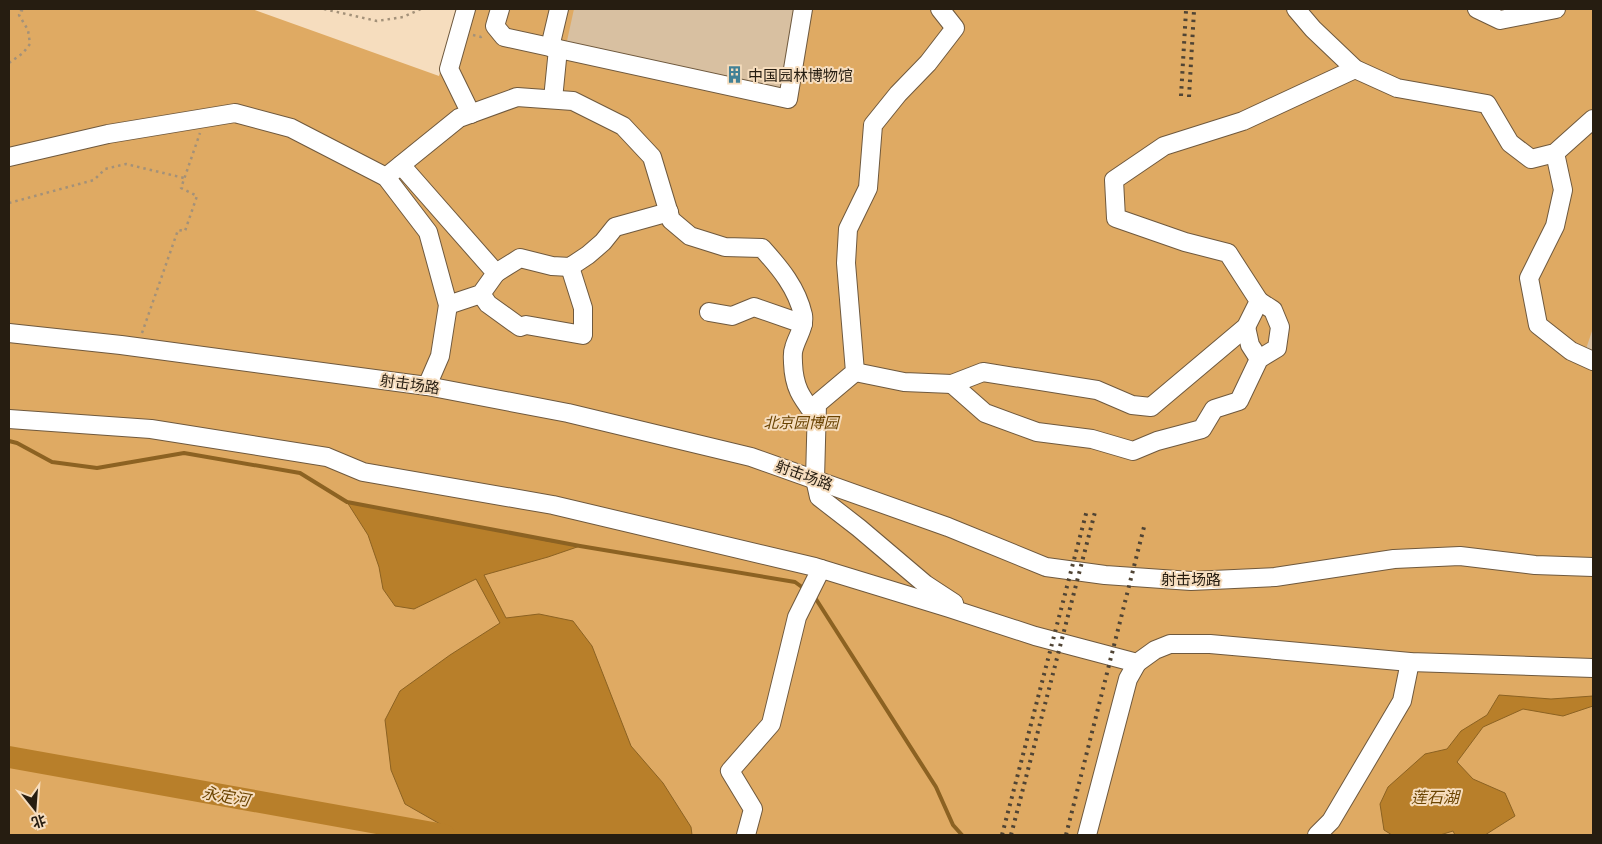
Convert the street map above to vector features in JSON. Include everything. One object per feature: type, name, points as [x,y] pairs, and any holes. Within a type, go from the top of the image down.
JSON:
[{"type":"street","points":[[466,9],[449,69],[471,114]]},
{"type":"street","points":[[500,9],[495,26],[504,37],[788,99],[803,9]]},
{"type":"street","points":[[553,99],[554,48],[558,9]]},
{"type":"street","points":[[856,372],[846,262],[848,229],[868,188],[872,125],[928,63],[955,28],[940,9]]},
{"type":"street","points":[[1296,9],[1313,29],[1355,69],[1397,88],[1487,104],[1510,143],[1531,159],[1555,153],[1593,119]]},
{"type":"street","points":[[1477,9],[1500,20],[1556,9]]},
{"type":"street","points":[[952,384],[985,413],[1037,432],[1092,439],[1134,451],[1157,441],[1202,429],[1214,409],[1239,402],[1259,359],[1277,348],[1280,327],[1274,310],[1259,301],[1228,253],[1185,242],[1116,218],[1114,180],[1164,146],[1243,121],[1355,69]]},
{"type":"street","points":[[386,177],[459,118],[517,96],[573,101],[623,126],[652,157],[671,220],[690,236],[725,246],[762,248],[792,284],[803,316],[803,324],[793,350],[794,373],[798,392],[816,418]]},
{"type":"street","points":[[9,157],[108,134],[235,113],[291,128],[386,177],[428,232],[448,305],[440,356],[427,386]]},
{"type":"street","points":[[1555,153],[1563,190],[1555,226],[1529,278],[1538,325],[1571,351],[1593,361]]},
{"type":"street","points":[[401,165],[496,273]]},
{"type":"street","points":[[448,305],[480,294],[496,273],[520,258],[552,266],[570,267],[603,242],[615,227],[669,212]]},
{"type":"street","points":[[480,294],[488,304],[520,327],[526,325],[583,335],[583,308],[570,267]]},
{"type":"street","points":[[856,372],[904,382],[952,384],[983,372],[1097,390],[1132,405],[1151,406],[1246,327],[1259,301]]},
{"type":"street","points":[[709,312],[732,316],[754,308],[803,324]]},
{"type":"street","points":[[1246,327],[1250,345],[1259,359]]},
{"type":"street","name":"射击场路","points":[[9,332],[137,347],[427,386],[568,412],[752,456],[948,527],[1046,567],[1105,575],[1191,580],[1275,577],[1394,559],[1460,556],[1535,565],[1593,567]]},
{"type":"street","points":[[856,372],[817,404],[815,479],[820,497],[925,584],[971,614]]},
{"type":"street","points":[[9,419],[151,429],[326,457],[363,472],[554,505],[821,569],[971,614],[1035,636],[1137,663]]},
{"type":"street","points":[[746,835],[753,809],[730,771],[771,724],[797,617],[821,569]]},
{"type":"street","points":[[1086,835],[1128,679],[1137,663],[1155,650],[1170,644],[1210,644],[1410,662],[1593,668]]},
{"type":"street","points":[[1317,835],[1331,821],[1402,701],[1410,662]]},
{"type":"path","points":[[9,63],[23,53],[30,44],[28,30],[19,15],[22,11],[20,9]]},
{"type":"path","points":[[324,9],[377,21],[403,17],[421,9]]},
{"type":"path","points":[[459,32],[482,37],[495,26]]},
{"type":"path","points":[[137,347],[178,230],[185,231],[197,196],[181,188],[206,118]]},
{"type":"path","points":[[9,202],[94,180],[105,169],[126,164],[184,178]]},
{"type":"green space","name":"北京园博园","points":[[9,9],[252,9],[439,76],[458,9],[1593,9],[1593,835],[9,835]]},
{"type":"water","points":[[347,502],[580,546],[484,575],[506,618],[539,614],[573,621],[592,646],[631,746],[663,783],[691,827],[692,835],[454,835],[447,828],[405,804],[391,770],[385,720],[400,691],[450,655],[500,623],[476,579],[414,609],[395,606],[383,589],[379,567],[368,535]]},
{"type":"water","name":"莲石湖","points":[[1499,695],[1551,699],[1593,696],[1593,706],[1563,716],[1523,709],[1483,727],[1457,762],[1473,779],[1505,793],[1515,816],[1485,835],[1455,835],[1453,831],[1440,835],[1392,835],[1384,830],[1380,804],[1388,787],[1425,754],[1447,749],[1461,731],[1487,715]]},
{"type":"building","name":"中国园林博物馆","points":[[574,9],[807,9],[788,99],[565,50]]},
{"type":"building","points":[[1593,328],[1593,352],[1586,349]]},
{"type":"waterway","points":[[9,441],[17,443],[52,462],[97,468],[184,453],[300,473],[347,502],[580,546],[795,582],[806,590]]},
{"type":"waterway","points":[[814,596],[936,787],[953,825],[962,835]]},
{"type":"waterway","name":"永定河","points":[[9,757],[444,835]]},
{"type":"railway","points":[[1181,96],[1186,11]]},
{"type":"railway","points":[[1189,97],[1194,11]]},
{"type":"railway","points":[[1002,835],[1087,510]]},
{"type":"railway","points":[[1011,835],[1095,512]]},
{"type":"railway","points":[[1066,835],[1145,523]]},
{"type":"place","name":"中国园林博物馆","points":[[734,75]]}]
